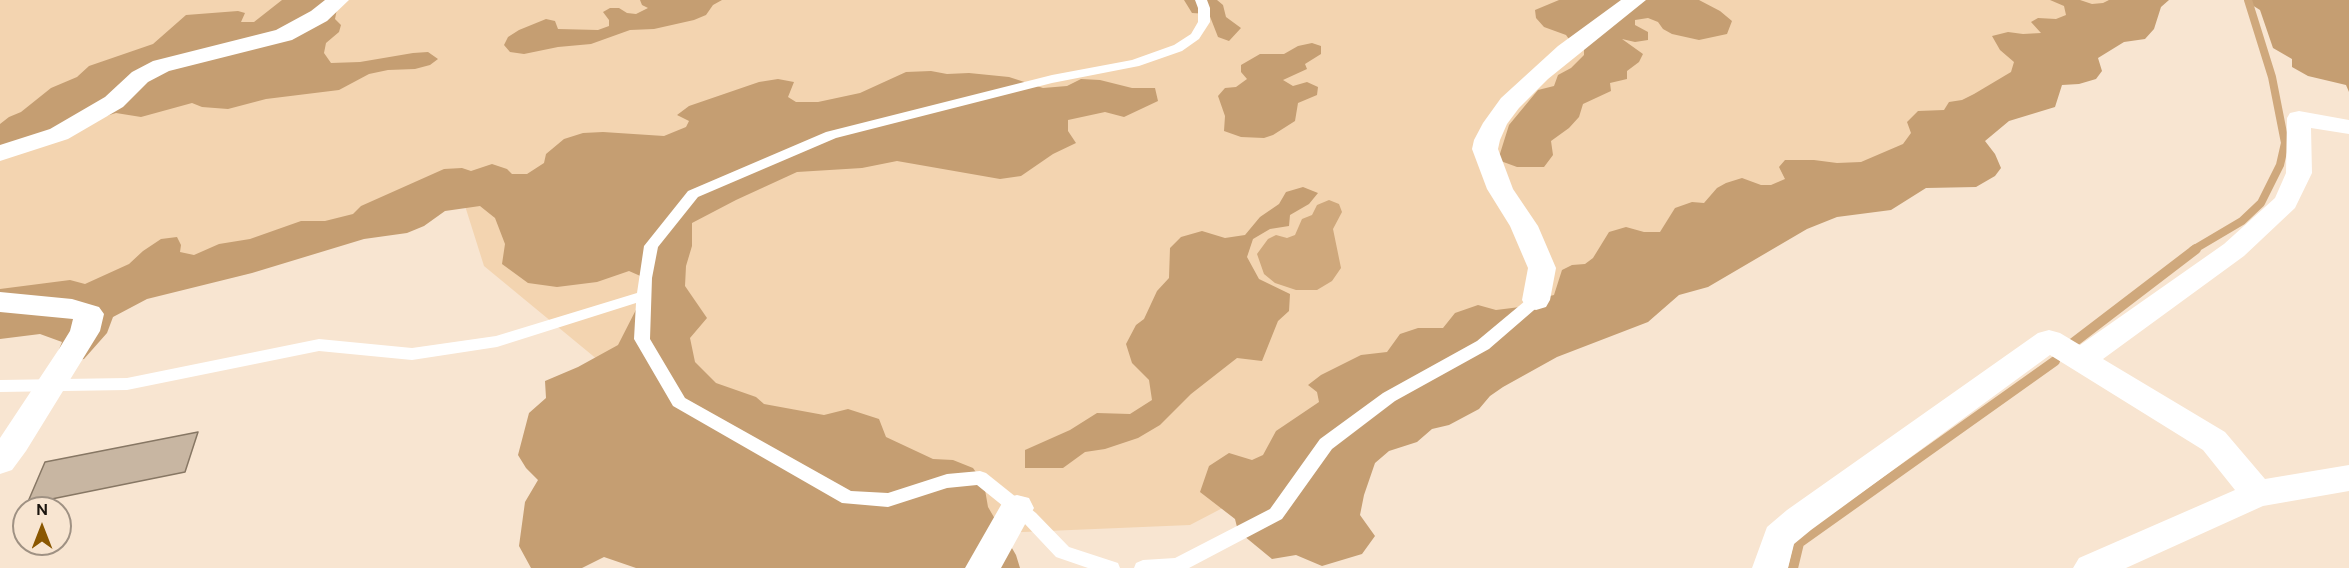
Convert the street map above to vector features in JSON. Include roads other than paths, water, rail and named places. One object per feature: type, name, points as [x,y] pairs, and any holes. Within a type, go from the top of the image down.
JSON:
[{"type":"street","points":[[0,153],[58,134],[114,102],[140,77],[161,66],[284,35],[310,21],[338,0]]},
{"type":"street","points":[[1536,300],[1542,268],[1524,226],[1500,189],[1485,149],[1486,140],[1500,116],[1533,81],[1566,51],[1635,0]]},
{"type":"street","points":[[2082,359],[2234,250],[2286,202],[2299,173],[2299,118],[2349,127]]},
{"type":"street","points":[[0,302],[72,309],[88,314],[85,331],[15,442],[0,461]]},
{"type":"street","points":[[1770,568],[1779,537],[1798,519],[2049,340],[2214,441],[2258,494]]},
{"type":"street","points":[[2091,568],[2258,494],[2349,478]]},
{"type":"street","points":[[983,568],[1017,508]]},
{"type":"lane","points":[[1111,568],[1063,552],[1017,508],[980,478],[946,481],[888,500],[848,498],[679,402],[642,339],[643,296],[651,246],[693,194],[831,135],[948,104],[1135,63],[1178,48],[1195,36],[1204,22],[1204,8],[1201,0]]},
{"type":"lane","points":[[0,386],[127,384],[319,345],[412,354],[496,341],[643,296]]},
{"type":"lane","points":[[1143,568],[1178,565],[1276,514],[1326,444],[1389,397],[1483,345],[1536,300]]},
{"type":"waterway","points":[[2193,250],[2242,221],[2261,203],[2280,165],[2285,143],[2272,77],[2248,0]]},
{"type":"waterway","points":[[2069,346],[2196,249]]},
{"type":"waterway","points":[[1793,568],[1799,543],[2055,361]]}]
